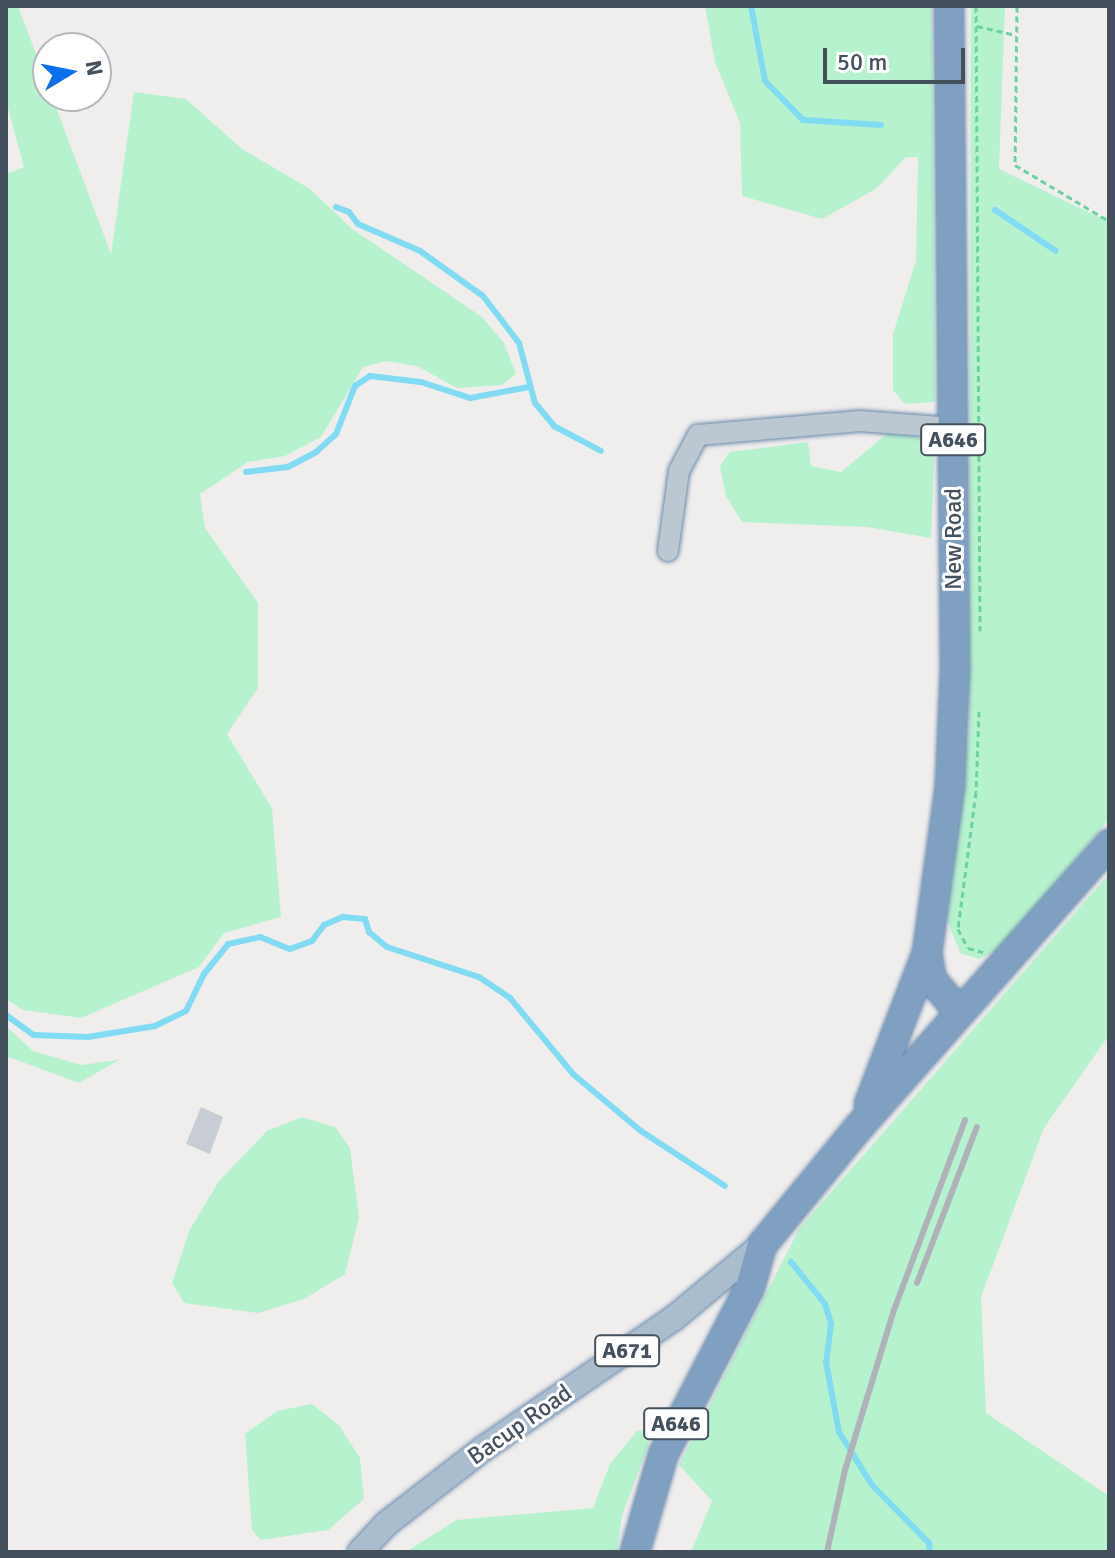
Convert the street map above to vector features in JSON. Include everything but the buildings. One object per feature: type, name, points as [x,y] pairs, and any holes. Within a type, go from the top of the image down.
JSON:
[{"type":"highway","name":"New Road","points":[[950,13],[953,428],[950,771],[927,953],[932,980],[959,1012]]},
{"type":"highway","points":[[762,1245],[859,1127],[1109,844]]},
{"type":"highway","points":[[859,1127],[927,953]]},
{"type":"highway","name":"A646","points":[[635,1552],[669,1441],[750,1287],[762,1245]]},
{"type":"main road","name":"Bacup Road","points":[[360,1552],[386,1524],[484,1448],[674,1318],[762,1245]]},
{"type":"lane","points":[[668,551],[679,471],[698,435],[860,421],[953,428]]},
{"type":"path","points":[[1017,6],[1015,165],[1109,221]]},
{"type":"path","points":[[950,13],[1018,35]]},
{"type":"green space","points":[[6,6],[18,6],[32,43],[32,112],[58,112],[111,254],[134,92],[186,99],[242,149],[310,189],[351,228],[482,317],[504,343],[516,374],[502,385],[457,388],[417,366],[387,361],[363,367],[321,437],[285,456],[248,462],[200,494],[205,528],[258,603],[258,688],[227,734],[272,808],[281,917],[224,933],[199,967],[81,1018],[23,1010],[6,999],[6,174],[24,167],[6,101]]},
{"type":"green space","points":[[705,6],[932,6],[935,402],[905,404],[893,390],[893,334],[916,261],[918,157],[906,157],[876,189],[822,219],[742,196],[740,123],[715,62]]},
{"type":"green space","points":[[971,6],[1005,6],[999,169],[1109,222],[1109,819],[1000,949],[979,959],[960,953],[947,919],[969,733]]},
{"type":"green space","points":[[889,432],[935,441],[931,538],[867,527],[742,522],[726,496],[720,466],[730,452],[808,442],[811,466],[841,472]]},
{"type":"green space","points":[[1109,874],[1109,1035],[1044,1128],[981,1297],[986,1413],[1109,1496],[1109,1552],[691,1552],[712,1501],[679,1465],[799,1229]]},
{"type":"green space","points":[[6,1026],[33,1051],[81,1065],[119,1060],[79,1083],[6,1056]]},
{"type":"green space","points":[[302,1117],[335,1127],[350,1148],[359,1217],[345,1274],[304,1299],[258,1313],[184,1303],[172,1283],[189,1231],[219,1181],[267,1131]]},
{"type":"green space","points":[[312,1404],[339,1425],[360,1458],[364,1499],[328,1530],[261,1540],[252,1530],[245,1434],[277,1411]]},
{"type":"green space","points":[[654,1429],[622,1516],[617,1552],[406,1552],[456,1520],[593,1508],[610,1464],[637,1431]]},
{"type":"waterway","points":[[751,6],[765,81],[803,120],[881,125]]},
{"type":"waterway","points":[[336,207],[349,212],[358,224],[420,251],[483,296],[519,343],[535,403],[554,426],[601,451]]},
{"type":"waterway","points":[[995,210],[1056,251]]},
{"type":"waterway","points":[[246,472],[288,467],[316,452],[336,434],[355,386],[370,376],[421,382],[470,398],[529,387]]},
{"type":"waterway","points":[[6,1015],[34,1035],[88,1037],[155,1026],[186,1011],[204,974],[228,944],[260,937],[290,949],[312,941],[324,925],[343,917],[365,919],[369,932],[387,947],[479,977],[510,998],[573,1074],[641,1131],[725,1186]]},
{"type":"waterway","points":[[791,1262],[825,1304],[831,1324],[826,1362],[839,1432],[872,1485],[929,1543],[930,1552]]},
{"type":"railway","points":[[827,1552],[845,1470],[894,1310],[965,1120]]},
{"type":"railway","points":[[917,1283],[977,1127]]}]
